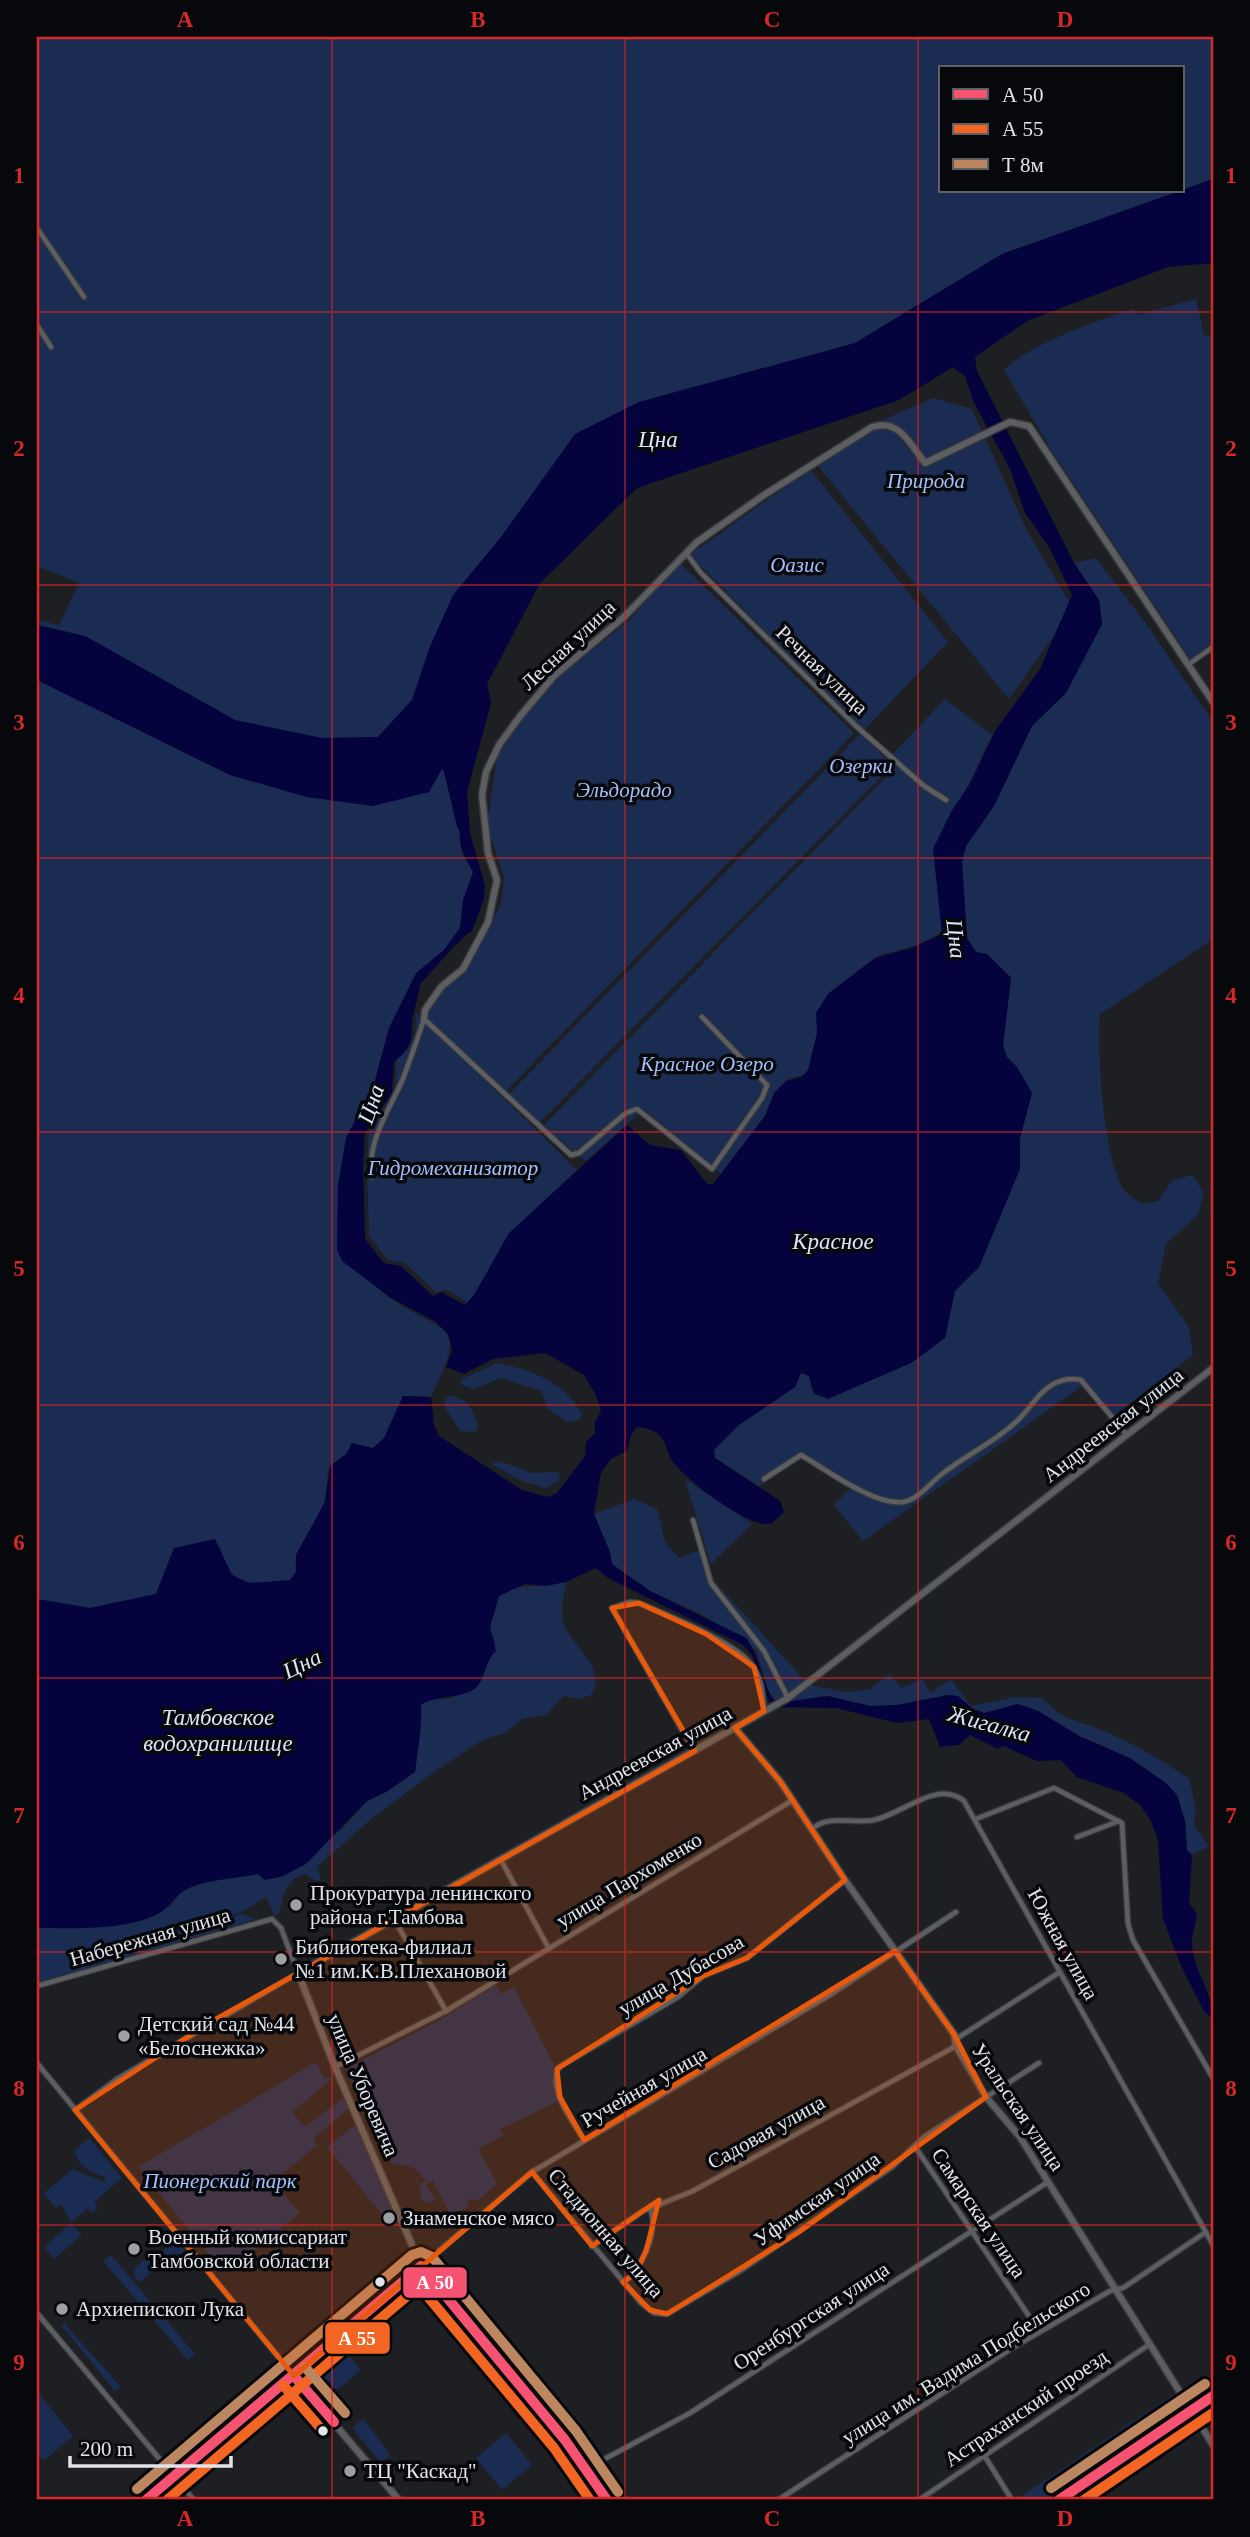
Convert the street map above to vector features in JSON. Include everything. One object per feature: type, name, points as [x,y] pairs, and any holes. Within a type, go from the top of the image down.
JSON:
[{"type":"main road","points":[[1059,2500],[1213,2396]]},
{"type":"street","points":[[37,228],[84,297]]},
{"type":"street","points":[[37,326],[51,347]]},
{"type":"street","name":"Лесная улица","points":[[372,1177],[370,1165],[377,1136],[403,1078],[425,1010],[441,986],[463,969],[488,922],[496,893],[482,795],[486,772],[499,745],[554,676],[625,616],[685,552],[764,495],[872,427],[884,424],[895,426],[925,463],[1010,422],[1024,424],[1035,432],[1189,664]]},
{"type":"street","name":"Речная улица","points":[[685,552],[722,594],[856,726],[924,786],[946,800]]},
{"type":"street","points":[[1213,647],[1189,664],[1213,702]]},
{"type":"street","points":[[424,1019],[571,1154],[579,1153],[626,1113],[637,1110],[710,1169],[762,1098],[767,1085],[702,1017]]},
{"type":"street","name":"Андреевская улица","points":[[75,2110],[144,2063],[393,1917],[784,1700],[1213,1368]]},
{"type":"street","points":[[764,1479],[801,1455],[854,1487],[890,1501],[914,1498],[942,1474],[1016,1422],[1034,1399],[1053,1384],[1070,1378],[1081,1380],[1128,1436]]},
{"type":"street","points":[[693,1520],[711,1583],[764,1651],[784,1700]]},
{"type":"street","points":[[694,1751],[612,1608],[630,1602],[639,1603],[706,1634],[736,1652],[754,1667],[767,1710]]},
{"type":"street","name":"Уральская улица","points":[[736,1728],[793,1800],[956,2043],[986,2097],[1020,2137],[1118,2289],[1213,2445]]},
{"type":"street","points":[[976,1819],[1054,1788],[1119,1821],[1125,1833],[1128,1924],[1133,1940],[1213,2078]]},
{"type":"street","name":"Южная улица","points":[[812,1829],[823,1821],[873,1820],[941,1792],[962,1799],[976,1819],[1213,2245]]},
{"type":"street","name":"улица Пархоменко","points":[[335,2067],[446,2011],[793,1800]]},
{"type":"street","points":[[1077,1837],[1119,1821]]},
{"type":"street","points":[[500,1859],[548,1948]]},
{"type":"street","name":"улица Дубасова","points":[[584,2140],[560,2097],[556,2079],[559,2067],[678,1997],[704,1976],[747,1958],[845,1880]]},
{"type":"street","name":"Ручейная улица","points":[[421,2266],[532,2172],[828,1997],[956,1912]]},
{"type":"street","points":[[393,1917],[446,2011]]},
{"type":"street","name":"улица Уборевича","points":[[272,1919],[281,1928],[335,2067],[421,2266],[565,2440],[607,2500]]},
{"type":"street","name":"Набережная улица","points":[[37,1986],[272,1919]]},
{"type":"street","name":"Садовая улица","points":[[592,2246],[650,2208],[693,2192],[956,2043],[1060,1972]]},
{"type":"street","points":[[37,2063],[399,2500]]},
{"type":"street","name":"Уфимская улица","points":[[657,2314],[677,2310],[740,2271],[916,2148],[924,2137],[1039,2063]]},
{"type":"street","name":"Самарская улица","points":[[916,2148],[1039,2332]]},
{"type":"street","name":"Стадионная улица","points":[[532,2172],[640,2303],[657,2314]]},
{"type":"street","name":"Оренбургская улица","points":[[586,2469],[690,2413],[1048,2182]]},
{"type":"street","points":[[623,2282],[635,2274],[646,2251],[653,2221],[650,2208]]},
{"type":"street","name":"улица им. Вадима Подбельского","points":[[778,2500],[1039,2332],[1118,2289],[1206,2232]]},
{"type":"street","points":[[146,2500],[295,2376],[421,2266]]},
{"type":"street","points":[[37,2313],[194,2500]]},
{"type":"street","name":"Астраханский проезд","points":[[919,2500],[1151,2343]]},
{"type":"street","points":[[984,2455],[1012,2500]]},
{"type":"highlighted area","points":[[639,1603],[706,1634],[754,1667],[764,1711],[735,1728],[780,1781],[845,1880],[747,1958],[703,1976],[557,2069],[560,2097],[584,2140],[895,1951],[954,2034],[986,2097],[799,2232],[667,2314],[650,2310],[623,2282],[635,2274],[646,2251],[659,2200],[592,2246],[532,2172],[294,2376],[75,2110],[209,2023],[695,1751],[612,1608]]},
{"type":"green space","points":[[37,37],[1213,37],[1213,179],[1184,190],[1184,66],[939,66],[939,192],[1178,192],[1002,254],[855,343],[639,402],[501,537],[454,595],[429,649],[412,700],[378,737],[322,738],[235,720],[85,636],[37,625],[37,620],[59,625],[79,583],[37,566]]},
{"type":"green space","points":[[1196,299],[1204,335],[1213,335],[1213,645],[1191,660],[1053,453],[1004,370],[1046,343],[1103,319],[1134,309],[1136,315]]},
{"type":"green space","name":"Природа","points":[[933,398],[972,409],[1027,531],[1073,608],[1009,699],[814,461],[885,419]]},
{"type":"green space","name":"Оазис","points":[[810,469],[948,642],[863,731],[690,555]]},
{"type":"green space","points":[[1096,558],[1150,629],[1213,722],[1213,939],[1100,1014],[1099,1031],[1107,1132],[1117,1176],[1125,1191],[1142,1204],[1158,1201],[1172,1181],[1192,1175],[1204,1193],[1198,1215],[1166,1244],[1158,1284],[1189,1327],[1193,1355],[1112,1417],[1085,1384],[863,1541],[834,1505],[850,1489],[801,1459],[759,1486],[715,1458],[714,1450],[739,1425],[795,1387],[801,1373],[809,1376],[811,1390],[817,1396],[911,1363],[945,1338],[955,1291],[979,1267],[1020,1169],[1020,1138],[1032,1093],[1017,1067],[1007,1057],[1003,1046],[1011,977],[987,954],[976,952],[967,938],[962,862],[966,846],[994,806],[1032,726],[1066,693],[1102,624],[1099,600],[1074,563]]},
{"type":"green space","name":"Эльдорадо","points":[[679,562],[854,733],[506,1091],[420,1012],[472,958],[501,904],[504,877],[487,825],[499,745],[555,680],[631,619]]},
{"type":"green space","points":[[37,680],[230,775],[307,797],[373,806],[442,768],[455,784],[458,794],[462,849],[473,872],[463,900],[460,928],[444,950],[416,974],[389,1028],[374,1084],[346,1138],[338,1186],[337,1250],[390,1298],[446,1332],[449,1341],[448,1354],[431,1397],[403,1396],[384,1438],[373,1448],[355,1451],[330,1466],[323,1505],[300,1546],[295,1563],[296,1572],[290,1580],[265,1583],[244,1581],[229,1570],[220,1546],[174,1548],[156,1594],[90,1608],[37,1599]]},
{"type":"green space","name":"Красное Озеро","points":[[945,699],[992,735],[955,813],[945,931],[915,946],[879,955],[831,991],[823,1001],[812,1068],[804,1075],[790,1078],[777,1090],[772,1106],[722,1175],[644,1109],[586,1161],[543,1126],[898,765],[891,756]]},
{"type":"green space","name":"Озерки","points":[[860,734],[893,765],[540,1122],[508,1095]]},
{"type":"green space","name":"Гидромеханизатор","points":[[416,1013],[577,1170],[542,1203],[468,1303],[445,1289],[437,1293],[405,1263],[388,1260],[369,1236],[369,1131],[395,1091],[397,1059],[413,1039]]},
{"type":"green space","points":[[497,1363],[522,1369],[557,1386],[576,1404],[582,1415],[579,1420],[568,1422],[548,1409],[541,1391],[501,1378],[473,1389],[462,1385],[460,1380]]},
{"type":"green space","points":[[452,1396],[463,1400],[470,1407],[478,1427],[475,1432],[460,1431],[444,1406],[445,1397]]},
{"type":"green space","points":[[499,1461],[532,1473],[556,1472],[560,1474],[559,1480],[546,1488],[522,1481],[491,1464]]},
{"type":"green space","points":[[685,1479],[752,1524],[711,1564]]},
{"type":"green space","points":[[634,1499],[657,1509],[665,1542],[679,1558],[700,1550],[712,1579],[809,1685],[847,1692],[870,1689],[889,1674],[901,1688],[922,1679],[931,1693],[951,1679],[971,1706],[1016,1697],[1043,1698],[1063,1715],[1134,1745],[1189,1779],[1196,1808],[1194,1826],[1209,1846],[1192,1855],[1187,1850],[1185,1821],[1177,1795],[1106,1747],[1081,1737],[1038,1711],[1018,1704],[984,1713],[973,1709],[958,1696],[948,1695],[897,1705],[870,1706],[827,1696],[778,1703],[769,1692],[756,1650],[701,1614],[650,1591],[612,1564],[610,1552],[594,1514]]},
{"type":"green space","points":[[566,1582],[562,1610],[565,1627],[593,1668],[595,1686],[591,1695],[579,1699],[564,1696],[546,1715],[522,1719],[505,1733],[484,1739],[434,1772],[370,1820],[317,1867],[321,1880],[316,1881],[304,1873],[293,1880],[284,1894],[280,1912],[275,1916],[266,1897],[215,1924],[79,1965],[215,1925],[240,1914],[257,1919],[37,1983],[37,1928],[85,1928],[169,1907],[181,1892],[200,1883],[258,1874],[265,1880],[283,1876],[322,1846],[333,1832],[340,1831],[367,1801],[386,1792],[415,1772],[421,1705],[459,1694],[477,1675],[495,1643],[490,1627],[499,1596],[515,1588]]},
{"type":"green space","points":[[496,1985],[501,1994],[514,1987],[555,2067],[559,2101],[500,2129],[504,2135],[479,2149],[497,2184],[476,2202],[472,2198],[467,2202],[470,2207],[450,2214],[433,2181],[426,2184],[436,2200],[428,2203],[421,2199],[420,2186],[410,2175],[420,2184],[425,2181],[419,2173],[412,2167],[393,2165],[345,2069],[438,2021]]},
{"type":"green space","name":"Пионерский парк","points":[[316,2062],[323,2076],[332,2079],[292,2112],[305,2127],[345,2096],[350,2107],[313,2139],[317,2145],[274,2182],[300,2213],[225,2274],[138,2167]]},
{"type":"green space","points":[[360,2121],[395,2211],[384,2217],[327,2147]]},
{"type":"green space","points":[[89,2138],[122,2178],[94,2202],[98,2208],[92,2213],[88,2208],[71,2222],[61,2204],[56,2208],[44,2193],[73,2169],[104,2182],[106,2178],[86,2168],[76,2156],[75,2150]]},
{"type":"green space","points":[[71,2223],[82,2235],[54,2259],[44,2247]]},
{"type":"green space","points":[[176,2240],[186,2251],[180,2257],[175,2252],[140,2282],[134,2276],[135,2268],[154,2251],[160,2253]]},
{"type":"green space","points":[[111,2255],[195,2354],[188,2360],[103,2261]]},
{"type":"green space","points":[[64,2323],[120,2386],[115,2391],[61,2325]]},
{"type":"green space","points":[[344,2349],[361,2370],[337,2390],[319,2382],[313,2376]]},
{"type":"green space","points":[[37,2391],[73,2436],[44,2461],[37,2453]]},
{"type":"green space","points":[[1177,2392],[1186,2405],[1047,2500],[1017,2499]]},
{"type":"green space","points":[[363,2419],[388,2451],[389,2456],[381,2463],[352,2428]]},
{"type":"green space","points":[[1195,2422],[1199,2433],[1093,2500],[1074,2500]]},
{"type":"green space","points":[[506,2433],[532,2465],[502,2490],[476,2458]]},
{"type":"water","points":[[1213,179],[1213,263],[1168,267],[1027,321],[975,357],[977,371],[1074,563],[1099,600],[1102,624],[1066,693],[1032,726],[994,806],[966,846],[962,862],[967,938],[976,952],[987,954],[1011,978],[1003,1046],[1007,1057],[1017,1067],[1032,1093],[1020,1138],[1020,1169],[979,1267],[955,1291],[945,1338],[911,1363],[828,1399],[814,1393],[809,1376],[801,1373],[795,1387],[739,1425],[714,1450],[715,1458],[780,1501],[784,1512],[772,1523],[763,1524],[750,1520],[720,1502],[680,1470],[658,1434],[637,1427],[631,1435],[627,1451],[611,1459],[601,1473],[594,1514],[610,1552],[612,1564],[650,1591],[746,1638],[777,1703],[828,1696],[870,1706],[897,1705],[948,1695],[958,1696],[973,1709],[984,1713],[1018,1704],[1038,1711],[1081,1737],[1130,1758],[1166,1783],[1177,1795],[1185,1821],[1187,1850],[1192,1855],[1189,1903],[1197,1914],[1192,1946],[1213,2019],[1204,2011],[1182,1968],[1163,1919],[1158,1840],[1151,1821],[1140,1805],[1124,1793],[1077,1777],[1061,1760],[1037,1761],[1003,1746],[998,1749],[970,1735],[959,1745],[940,1747],[929,1719],[897,1723],[836,1708],[771,1707],[752,1655],[743,1645],[608,1578],[596,1568],[566,1582],[546,1586],[525,1584],[499,1596],[490,1627],[496,1651],[477,1686],[467,1693],[421,1705],[415,1772],[386,1792],[367,1801],[306,1864],[283,1876],[265,1880],[258,1874],[196,1885],[180,1894],[156,1915],[128,1924],[37,1928],[37,1599],[90,1608],[156,1594],[174,1548],[215,1539],[232,1575],[249,1583],[290,1580],[296,1572],[296,1555],[325,1502],[330,1466],[346,1454],[352,1443],[373,1448],[384,1438],[403,1396],[431,1397],[434,1425],[439,1436],[522,1490],[547,1497],[557,1493],[585,1456],[586,1442],[595,1433],[595,1422],[601,1411],[596,1395],[584,1375],[545,1353],[493,1359],[464,1374],[446,1367],[452,1350],[448,1334],[436,1322],[391,1298],[342,1261],[337,1250],[338,1186],[346,1138],[374,1084],[389,1028],[416,973],[444,950],[460,928],[463,900],[473,872],[462,849],[458,794],[450,776],[442,769],[429,792],[373,806],[307,797],[230,775],[37,680],[37,625],[85,636],[235,720],[322,738],[378,737],[412,700],[429,649],[453,595],[501,537],[575,434],[639,402],[855,343],[1002,254],[1176,192],[1184,192],[1184,189]],"holes":[[[953,367],[965,376],[973,401],[1010,469],[1025,513],[1049,547],[1072,595],[1040,669],[995,731],[971,782],[951,812],[933,849],[942,934],[911,948],[875,958],[828,994],[816,1013],[817,1033],[808,1070],[801,1077],[786,1081],[774,1093],[765,1116],[713,1184],[707,1184],[681,1150],[650,1145],[627,1125],[509,1233],[474,1295],[465,1305],[441,1292],[433,1296],[401,1266],[384,1263],[365,1239],[365,1133],[392,1093],[394,1062],[411,1042],[420,984],[454,946],[472,931],[484,899],[485,886],[470,833],[467,792],[491,703],[487,684],[540,583],[637,488],[899,400]]]},
{"type":"waterway","name":"Цна","points":[[447,763],[462,826]]},
{"type":"transit line","points":[[137,2489],[412,2255],[421,2252],[432,2257],[576,2431],[618,2492]]},
{"type":"transit line","points":[[146,2500],[421,2266],[565,2440],[607,2500]]},
{"type":"transit line","points":[[167,2500],[419,2286],[554,2448],[590,2500]]},
{"type":"transit line","points":[[305,2367],[345,2413]]},
{"type":"transit line","points":[[294,2376],[334,2422]]},
{"type":"transit line","points":[[1051,2488],[1205,2384]]},
{"type":"transit line","points":[[283,2385],[323,2431]]},
{"type":"transit line","points":[[1059,2500],[1213,2396]]},
{"type":"transit line","points":[[1084,2500],[1213,2413]]},
{"type":"place","name":"Прокуратура ленинского района г.Тамбова","points":[[296,1905]]},
{"type":"place","name":"Библиотека-филиал №1 им.К.В.Плехановой","points":[[281,1959]]},
{"type":"place","name":"Детский сад №44 «Белоснежка»","points":[[124,2036]]},
{"type":"place","name":"Знаменское мясо","points":[[389,2218]]},
{"type":"place","name":"Военный комиссариат Тамбовской области","points":[[134,2249]]},
{"type":"place","name":"Архиепископ Лука","points":[[62,2309]]},
{"type":"place","name":"ТЦ \"Каскад\"","points":[[350,2471]]},
{"type":"water label","name":"Красное","points":[[833,1241]]},
{"type":"water label","name":"Жигалка","points":[[989,1724]]},
{"type":"water label","name":"Тамбовское водохранилище","points":[[218,1730]]}]
